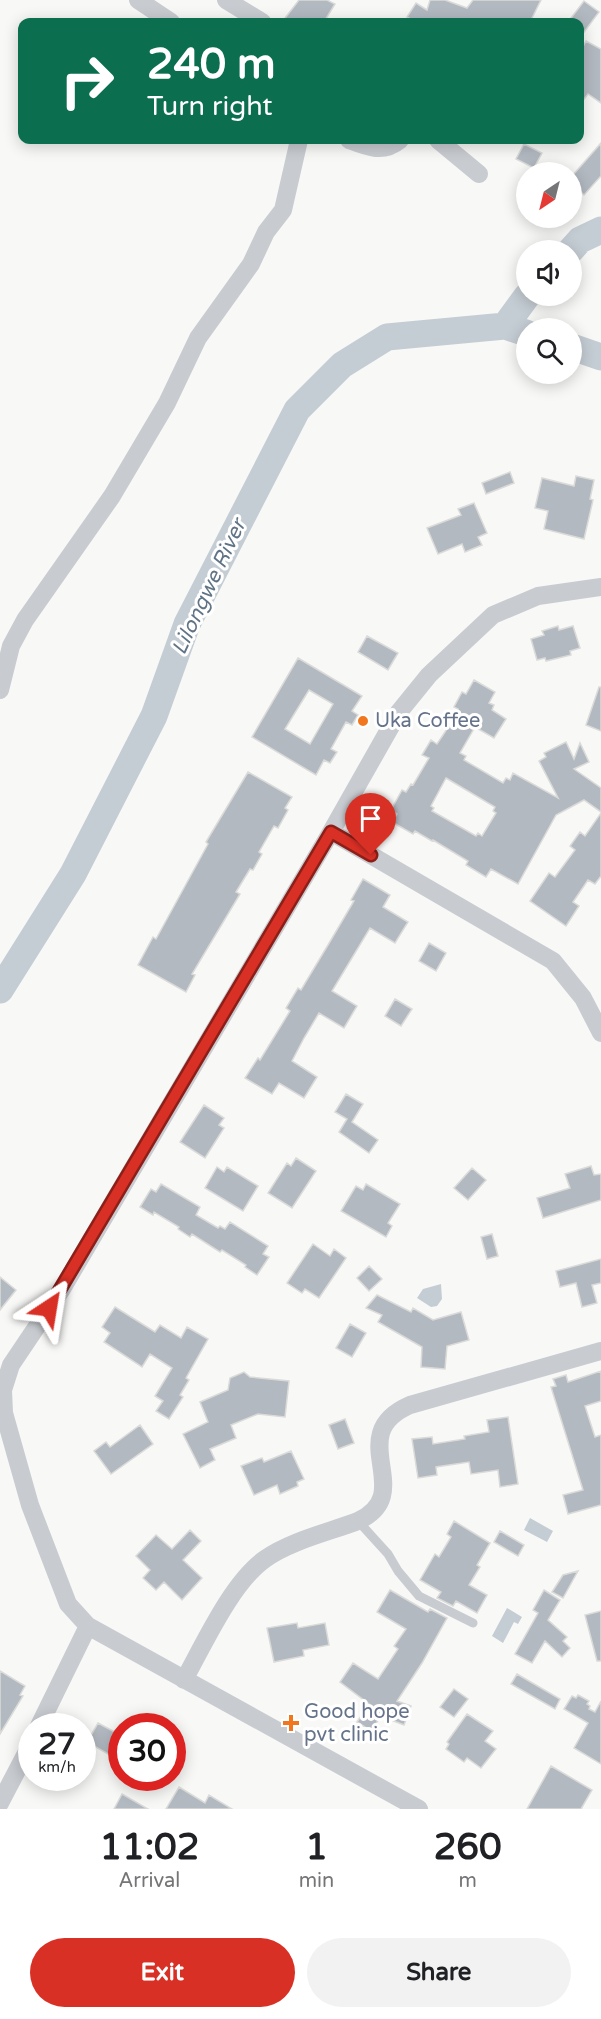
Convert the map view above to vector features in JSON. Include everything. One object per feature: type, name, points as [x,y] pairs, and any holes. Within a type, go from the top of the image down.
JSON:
[{"type":"street","points":[[138,0],[165,18]]},
{"type":"street","points":[[226,0],[255,18]]},
{"type":"street","points":[[0,690],[11,646],[25,620],[112,496],[149,435],[198,338],[251,264],[266,232],[283,210],[298,144]]},
{"type":"street","points":[[360,144],[385,149],[393,144]]},
{"type":"street","points":[[443,144],[479,174]]},
{"type":"street","points":[[419,1809],[88,1626],[68,1604],[30,1505],[4,1413],[2,1401],[5,1377],[62,1289],[331,832],[399,711],[429,675],[493,615],[538,596],[601,587]]},
{"type":"street","points":[[331,832],[553,961],[583,998],[601,1033]]},
{"type":"street","points":[[184,1680],[236,1589],[264,1559],[280,1550],[358,1521],[369,1516],[377,1508],[383,1487],[379,1439],[382,1427],[398,1410],[601,1351]]},
{"type":"street","points":[[45,1713],[88,1626]]},
{"type":"street","points":[[0,1803],[18,1769]]},
{"type":"lane","points":[[358,1521],[388,1554],[398,1571],[419,1596],[473,1623]]},
{"type":"shaded area","points":[[441,1284],[442,1299],[437,1306],[431,1307],[417,1298],[423,1289]]},
{"type":"shaded area","points":[[530,1518],[553,1531],[547,1542],[524,1530]]},
{"type":"shaded area","points":[[507,1608],[522,1617],[518,1624],[514,1622],[503,1643],[492,1636]]},
{"type":"building","points":[[299,0],[327,0],[335,4],[326,18],[285,18]]},
{"type":"building","points":[[430,0],[445,0],[467,8],[473,0],[541,0],[532,18],[407,17],[416,3],[427,10]]},
{"type":"building","points":[[584,1],[599,12],[584,32],[584,18],[571,18]]},
{"type":"building","points":[[586,41],[601,49],[601,103],[588,94],[584,99],[584,45]]},
{"type":"building","points":[[601,143],[601,176],[584,195],[582,193],[582,165]]},
{"type":"building","points":[[524,144],[542,153],[537,162],[522,162],[516,159]]},
{"type":"building","points":[[510,472],[514,483],[486,494],[482,483]]},
{"type":"building","points":[[576,476],[594,480],[590,499],[593,500],[584,539],[544,529],[548,511],[535,508],[542,478],[574,486]]},
{"type":"building","points":[[474,503],[487,533],[478,537],[482,545],[465,552],[462,544],[438,554],[427,528],[461,515],[458,509]]},
{"type":"building","points":[[558,626],[559,630],[573,626],[580,648],[570,651],[571,655],[546,661],[545,658],[537,660],[531,639],[544,635],[542,631]]},
{"type":"building","points":[[367,636],[398,653],[388,670],[358,652]]},
{"type":"building","points":[[298,658],[362,696],[352,711],[358,715],[352,725],[346,722],[331,749],[337,752],[330,763],[324,760],[316,775],[252,737]],"holes":[[[309,690],[333,704],[310,744],[285,729]]]},
{"type":"building","points":[[474,680],[495,692],[489,703],[494,705],[492,710],[506,719],[494,738],[475,727],[460,753],[466,756],[464,760],[503,783],[506,778],[510,780],[513,773],[558,798],[539,761],[546,757],[544,753],[566,742],[574,759],[580,743],[589,762],[574,769],[601,788],[601,812],[584,800],[556,815],[518,884],[491,869],[486,877],[466,865],[468,861],[433,840],[415,831],[413,834],[392,822],[397,814],[391,810],[402,790],[406,792],[411,784],[413,785],[429,758],[422,755],[431,740],[437,744],[458,709],[454,707],[462,692],[466,694]],"holes":[[[446,778],[495,807],[493,811],[496,813],[482,836],[478,833],[476,836],[432,811],[434,808],[431,806]]]},
{"type":"building","points":[[599,687],[601,687],[601,731],[586,725]]},
{"type":"building","points":[[248,772],[292,797],[285,808],[288,810],[278,828],[274,826],[259,852],[262,854],[253,870],[250,869],[236,892],[240,894],[192,974],[195,975],[186,992],[138,965],[153,937],[156,939],[208,844],[206,842]]},
{"type":"building","points":[[601,813],[601,876],[595,884],[588,880],[573,902],[579,906],[566,926],[530,901],[549,873],[555,877],[575,850],[570,846],[580,832],[585,836]]},
{"type":"building","points":[[363,879],[390,895],[383,907],[408,922],[395,943],[370,928],[332,991],[357,1006],[344,1028],[319,1013],[304,1038],[292,1061],[317,1077],[304,1098],[279,1083],[272,1094],[245,1078],[258,1058],[260,1060],[290,1011],[286,1008],[298,988],[301,990],[328,945],[354,901],[351,900]]},
{"type":"building","points":[[429,943],[446,953],[436,971],[419,961]]},
{"type":"building","points":[[395,999],[412,1009],[401,1026],[385,1016]]},
{"type":"building","points":[[346,1094],[363,1104],[352,1122],[378,1140],[369,1153],[339,1132],[347,1119],[335,1112]]},
{"type":"building","points":[[204,1105],[224,1118],[219,1125],[224,1128],[205,1158],[180,1142]]},
{"type":"building","points":[[296,1158],[316,1171],[292,1208],[268,1193],[287,1163],[291,1166]]},
{"type":"building","points":[[591,1166],[594,1175],[601,1174],[601,1200],[543,1218],[537,1198],[570,1188],[565,1174]]},
{"type":"building","points":[[217,1167],[224,1172],[227,1167],[258,1186],[243,1211],[205,1188]]},
{"type":"building","points":[[472,1168],[486,1180],[468,1200],[454,1188]]},
{"type":"building","points":[[161,1184],[200,1207],[196,1215],[218,1228],[220,1226],[225,1229],[230,1222],[268,1246],[263,1254],[269,1257],[257,1275],[222,1250],[220,1252],[192,1234],[190,1237],[178,1229],[179,1227],[154,1212],[153,1215],[140,1207],[151,1189],[156,1192]]},
{"type":"building","points":[[366,1184],[400,1204],[388,1223],[392,1226],[386,1237],[341,1211],[356,1186],[363,1190]]},
{"type":"building","points":[[492,1234],[498,1256],[487,1259],[481,1237]]},
{"type":"building","points":[[313,1244],[330,1256],[334,1249],[346,1258],[319,1298],[305,1289],[302,1293],[287,1283]]},
{"type":"building","points":[[601,1259],[601,1283],[592,1285],[597,1303],[582,1307],[576,1283],[560,1287],[556,1271]]},
{"type":"building","points":[[369,1266],[382,1279],[369,1291],[357,1278]]},
{"type":"building","points":[[0,1277],[16,1290],[0,1310]]},
{"type":"building","points":[[377,1295],[411,1312],[413,1308],[433,1320],[461,1312],[469,1340],[447,1346],[445,1369],[421,1367],[422,1347],[378,1322],[382,1315],[366,1308]]},
{"type":"building","points":[[115,1307],[155,1332],[160,1325],[181,1338],[187,1327],[208,1339],[186,1378],[189,1380],[180,1395],[183,1397],[169,1419],[156,1411],[163,1401],[155,1396],[172,1368],[150,1354],[142,1367],[104,1342],[110,1333],[102,1327]]},
{"type":"building","points":[[350,1324],[366,1333],[352,1357],[336,1348]]},
{"type":"building","points":[[601,1371],[601,1401],[585,1406],[595,1437],[601,1435],[601,1505],[568,1514],[563,1495],[583,1490],[551,1387],[556,1386],[553,1379],[566,1375],[568,1382]]},
{"type":"building","points":[[244,1372],[250,1377],[289,1381],[285,1417],[258,1414],[231,1425],[236,1438],[210,1449],[215,1460],[200,1468],[183,1434],[208,1422],[200,1402],[228,1390],[230,1378]]},
{"type":"building","points":[[508,1417],[518,1484],[500,1487],[498,1470],[471,1474],[469,1462],[436,1467],[437,1475],[418,1478],[412,1439],[432,1437],[433,1444],[465,1439],[464,1436],[489,1432],[487,1420]]},
{"type":"building","points":[[345,1419],[354,1443],[338,1449],[329,1425]]},
{"type":"building","points":[[140,1425],[153,1444],[111,1474],[94,1451],[106,1442],[110,1447]]},
{"type":"building","points":[[291,1451],[304,1479],[297,1482],[298,1486],[280,1494],[277,1485],[254,1495],[241,1466],[262,1458],[264,1462]]},
{"type":"building","points":[[454,1521],[490,1543],[469,1585],[487,1595],[477,1613],[456,1601],[453,1606],[437,1598],[441,1592],[420,1580],[435,1554],[439,1557],[451,1537],[447,1534]]},
{"type":"building","points":[[190,1530],[201,1541],[183,1560],[202,1578],[182,1600],[164,1582],[156,1590],[143,1578],[150,1570],[136,1556],[156,1535],[172,1549]]},
{"type":"building","points":[[500,1531],[524,1545],[518,1556],[494,1542]]},
{"type":"building","points":[[578,1571],[563,1598],[552,1592],[563,1575]]},
{"type":"building","points":[[390,1590],[428,1612],[430,1609],[447,1618],[422,1663],[397,1701],[411,1706],[404,1725],[381,1716],[371,1731],[357,1722],[369,1704],[340,1682],[353,1663],[378,1679],[398,1649],[394,1646],[406,1629],[377,1612]]},
{"type":"building","points":[[544,1590],[560,1600],[548,1620],[567,1637],[563,1641],[570,1648],[562,1657],[545,1641],[532,1663],[515,1654],[538,1613],[533,1610]]},
{"type":"building","points":[[601,1611],[601,1661],[597,1661],[585,1615]]},
{"type":"building","points":[[297,1623],[298,1628],[325,1623],[329,1645],[303,1650],[304,1656],[274,1662],[267,1628]]},
{"type":"building","points":[[0,1671],[25,1686],[20,1695],[23,1696],[0,1734]]},
{"type":"building","points":[[517,1674],[560,1699],[555,1709],[511,1684]]},
{"type":"building","points":[[454,1689],[468,1699],[454,1717],[440,1707]]},
{"type":"building","points":[[578,1695],[589,1701],[587,1704],[590,1706],[589,1709],[595,1712],[601,1701],[601,1764],[574,1748],[588,1723],[564,1709],[572,1696],[576,1698]]},
{"type":"building","points":[[467,1714],[493,1731],[485,1741],[496,1749],[481,1768],[467,1758],[464,1762],[446,1749],[449,1744],[447,1742]]},
{"type":"building","points":[[98,1723],[108,1728],[108,1754],[96,1747]]},
{"type":"building","points":[[551,1766],[592,1790],[581,1809],[527,1809]]},
{"type":"building","points":[[177,1791],[186,1791],[205,1803],[209,1795],[232,1809],[166,1809]]},
{"type":"building","points":[[122,1794],[148,1809],[114,1809]]},
{"type":"waterway","points":[[580,240],[601,230]]},
{"type":"waterway","points":[[505,326],[520,306]]},
{"type":"waterway","name":"Lilongwe River","points":[[0,990],[73,874],[154,716],[187,624],[297,410],[342,365],[387,337],[505,326],[516,330]]},
{"type":"waterway","name":"Lilongwe River","points":[[582,350],[601,357]]},
{"type":"place","name":"Uka Coffee","points":[[363,721]]},
{"type":"place","name":"Good hope pvt clinic","points":[[291,1723]]},
{"type":"route","points":[[49,1308],[331,832],[371,855]]}]
